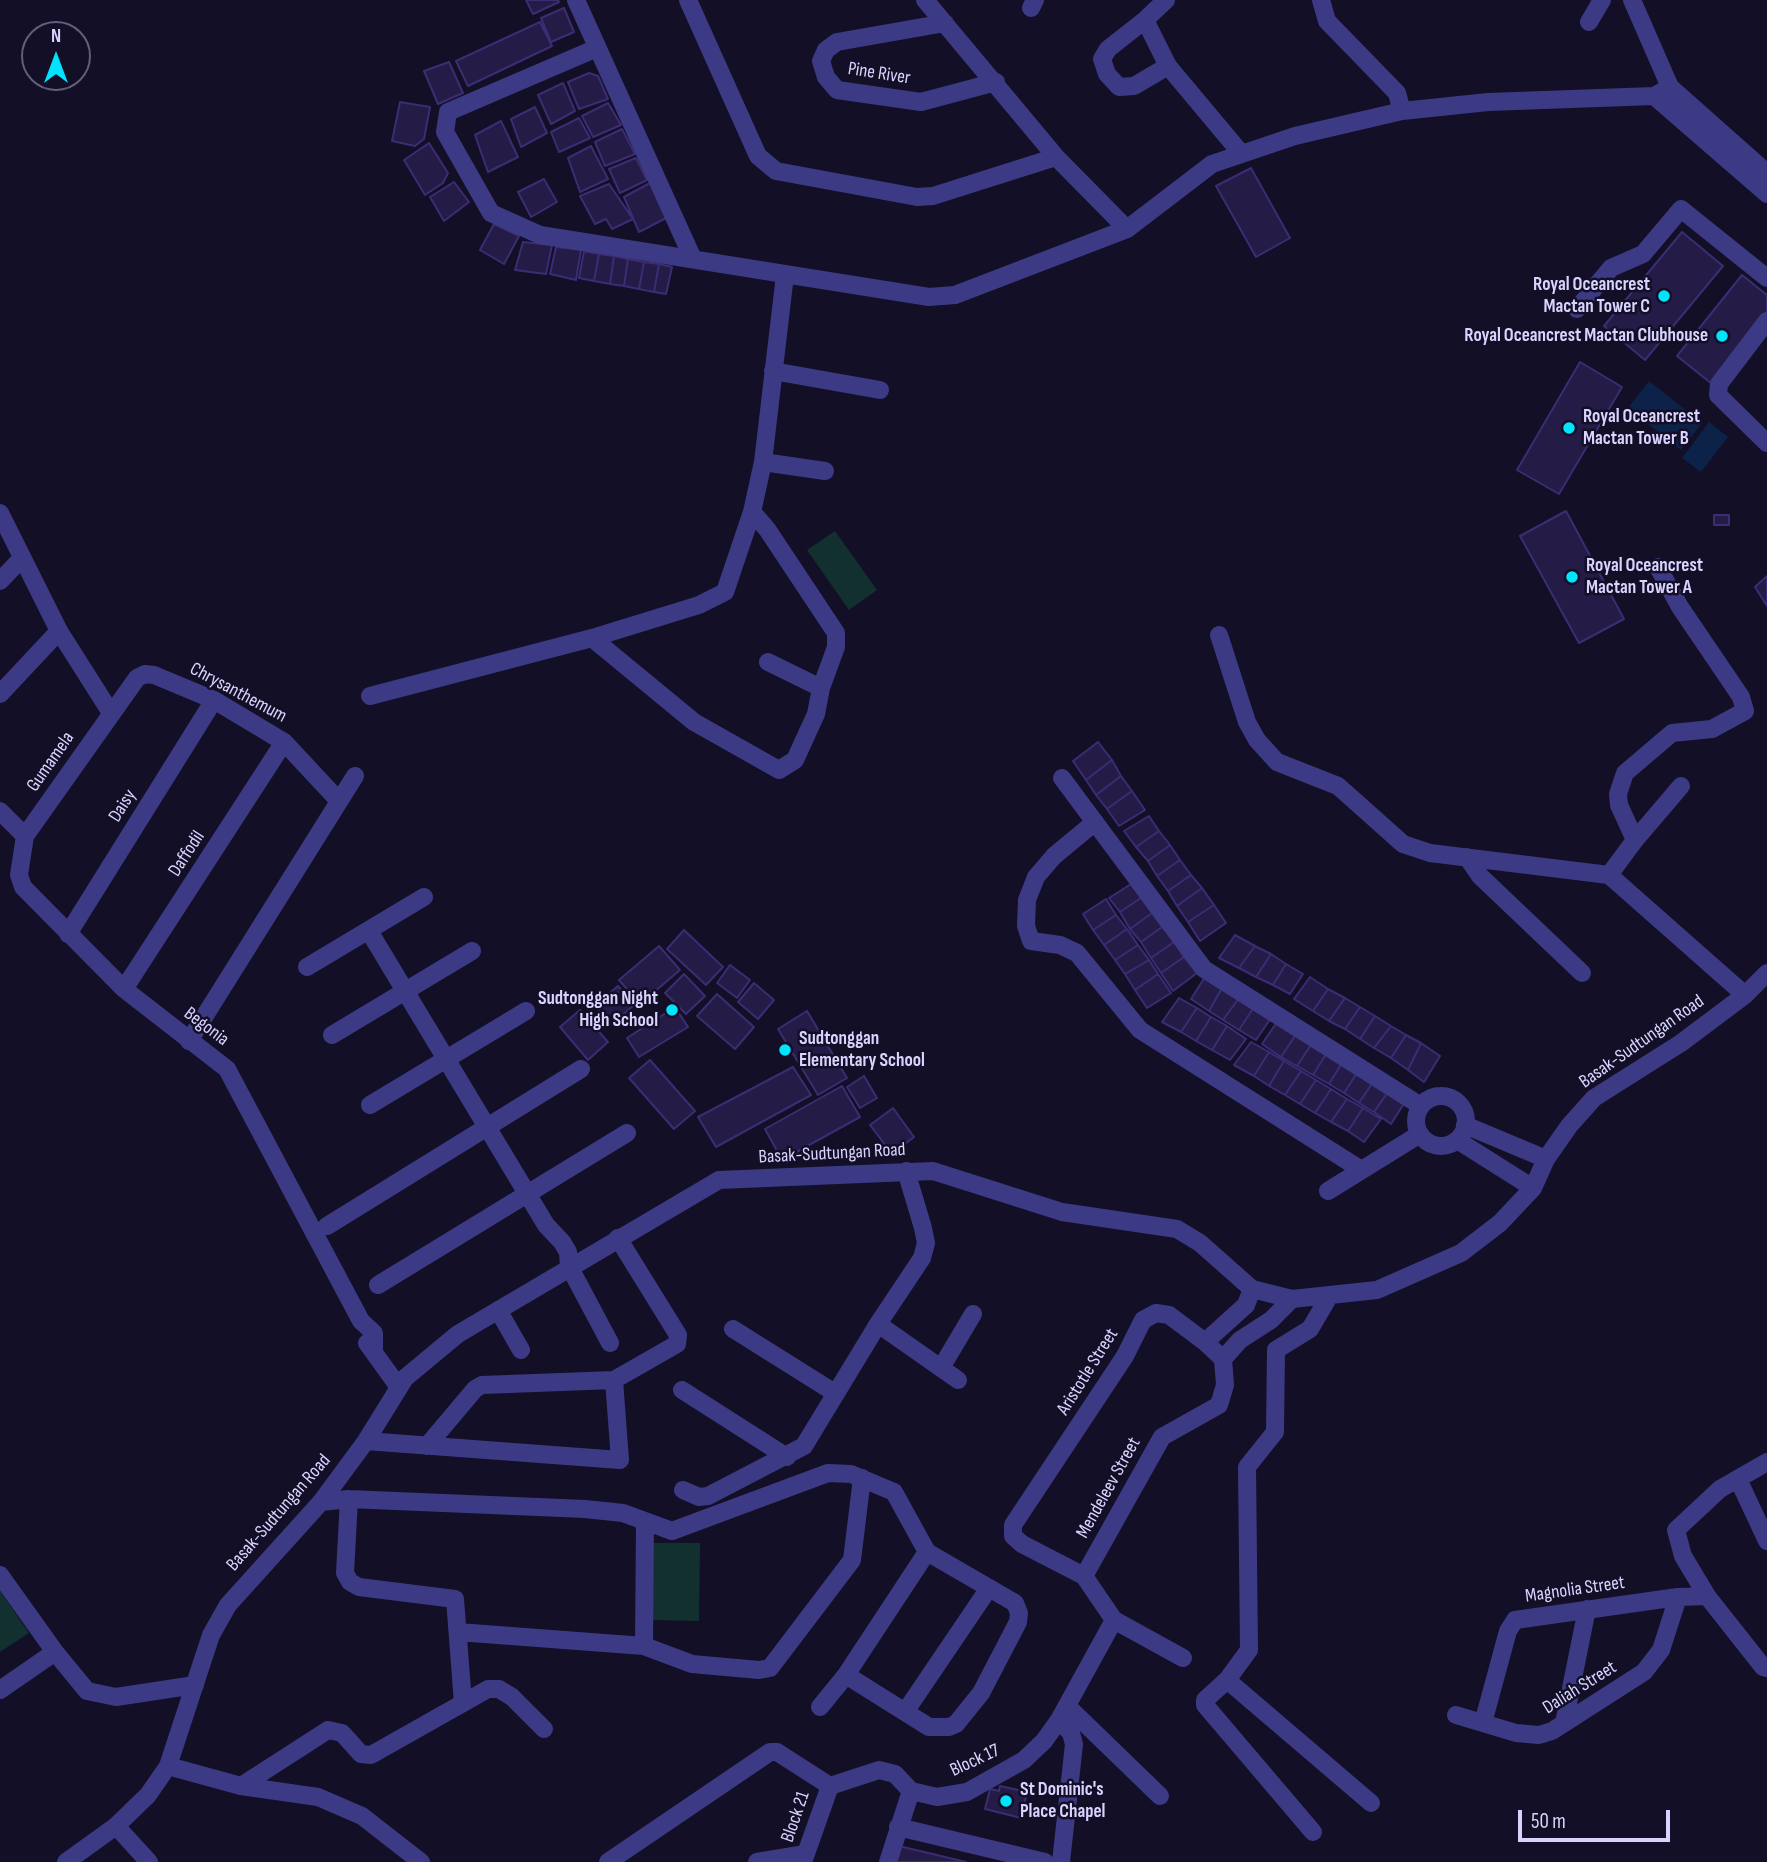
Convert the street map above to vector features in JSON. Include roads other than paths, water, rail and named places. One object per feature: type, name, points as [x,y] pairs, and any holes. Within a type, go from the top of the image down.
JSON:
[{"type":"street","points":[[576,0],[693,259]]},
{"type":"street","points":[[688,0],[758,156],[776,171],[917,197],[933,196],[1056,157]]},
{"type":"street","points":[[925,0],[1056,157],[1127,229]]},
{"type":"street","points":[[1166,0],[1108,49],[1102,59],[1107,74],[1119,87],[1134,86],[1168,66]]},
{"type":"street","points":[[1321,0],[1327,20],[1397,93],[1402,111]]},
{"type":"street","points":[[1589,22],[1602,0]]},
{"type":"street","points":[[1632,0],[1670,87],[1767,173]]},
{"type":"street","points":[[1145,20],[1168,66],[1241,152]]},
{"type":"street","name":"Pine River","points":[[944,23],[837,42],[826,50],[821,61],[826,78],[837,90],[922,102],[996,82]]},
{"type":"street","points":[[597,48],[448,112],[445,132],[491,213],[540,235],[929,298],[955,295],[1127,229],[1166,202],[1187,181],[1212,164],[1241,152],[1402,111],[1488,102],[1654,96],[1670,87]]},
{"type":"street","points":[[1654,96],[1767,194]]},
{"type":"street","points":[[1577,309],[1611,268],[1643,254],[1681,209],[1767,278]]},
{"type":"street","points":[[370,696],[592,638],[699,606],[725,592],[752,512],[763,461],[785,275]]},
{"type":"street","points":[[1767,321],[1719,384],[1718,395],[1767,443]]},
{"type":"street","points":[[773,371],[880,390]]},
{"type":"street","points":[[763,461],[825,471]]},
{"type":"street","points":[[592,638],[694,722],[779,770],[795,760],[816,714],[821,688],[836,647],[836,633],[767,529],[752,512]]},
{"type":"street","points":[[0,513],[59,631],[111,713]]},
{"type":"street","points":[[0,581],[22,558]]},
{"type":"street","points":[[1634,840],[1619,805],[1618,794],[1625,773],[1672,733],[1712,729],[1745,710],[1741,697],[1680,607],[1658,567]]},
{"type":"street","points":[[0,694],[59,631]]},
{"type":"street","points":[[1219,635],[1247,722],[1257,740],[1276,762],[1338,786],[1403,844],[1430,853],[1609,875],[1745,995]]},
{"type":"street","points":[[768,662],[821,688]]},
{"type":"street","name":"Chrysanthemum","points":[[111,713],[137,678],[145,674],[154,675],[214,700],[285,742],[339,800]]},
{"type":"street","name":"Daisy","points":[[68,934],[214,700]]},
{"type":"street","name":"Gumamela","points":[[25,836],[111,713]]},
{"type":"street","name":"Daffodil","points":[[124,989],[285,742]]},
{"type":"street","points":[[189,1041],[355,776]]},
{"type":"street","points":[[1062,778],[1205,969],[1421,1106]]},
{"type":"street","points":[[1609,875],[1634,840],[1681,786]]},
{"type":"street","points":[[0,811],[25,836]]},
{"type":"street","points":[[1095,822],[1054,856],[1036,877],[1027,900],[1026,926],[1031,941],[1060,945],[1077,953],[1140,1030],[1360,1169]]},
{"type":"street","name":"Begonia","points":[[25,836],[19,875],[23,887],[124,989],[227,1069],[360,1321],[398,1386]]},
{"type":"street","points":[[1467,857],[1480,876],[1581,973]]},
{"type":"street","points":[[307,967],[424,897]]},
{"type":"street","points":[[369,930],[546,1225],[552,1249],[569,1266],[610,1343]]},
{"type":"street","points":[[332,1035],[472,951]]},
{"type":"street","name":"Basak-Sudtungan Road","points":[[66,1862],[116,1826],[148,1795],[168,1766],[211,1635],[228,1605],[321,1502],[366,1441],[398,1386],[458,1334],[618,1237],[719,1180],[933,1171],[1062,1212],[1162,1224],[1177,1229],[1200,1243],[1252,1289],[1292,1299],[1377,1290],[1461,1253],[1500,1223],[1533,1188],[1546,1159],[1569,1126],[1594,1098],[1681,1043],[1745,995],[1767,973]]},
{"type":"street","points":[[370,1105],[526,1011]]},
{"type":"street","points":[[327,1226],[582,1069]]},
{"type":"street","points":[[1434,1097],[1451,1098],[1463,1110],[1461,1133],[1441,1146],[1425,1140],[1416,1120],[1421,1106],[1434,1097]]},
{"type":"street","points":[[378,1285],[526,1192],[627,1133]]},
{"type":"street","points":[[1461,1133],[1546,1159]]},
{"type":"street","points":[[1461,1133],[1533,1188]]},
{"type":"street","points":[[1328,1191],[1420,1134]]},
{"type":"street","points":[[683,1490],[699,1497],[708,1496],[804,1446],[878,1324],[922,1258],[926,1243],[906,1171]]},
{"type":"street","points":[[427,1446],[475,1389],[482,1385],[614,1380],[662,1354],[678,1340],[618,1237]]},
{"type":"street","points":[[1205,1342],[1246,1305],[1252,1289]]},
{"type":"street","points":[[1312,1832],[1205,1705],[1206,1695],[1227,1679],[1248,1650],[1247,1467],[1275,1432],[1276,1350],[1310,1329],[1330,1295]]},
{"type":"street","points":[[1224,1364],[1241,1340],[1270,1320],[1292,1299]]},
{"type":"street","points":[[498,1310],[521,1350]]},
{"type":"street","name":"Aristotle Street","points":[[1084,1576],[1022,1544],[1013,1536],[1013,1525],[1125,1356],[1143,1320],[1156,1313],[1169,1315],[1205,1342],[1224,1364]]},
{"type":"street","points":[[940,1368],[973,1314]]},
{"type":"street","points":[[878,1324],[958,1380]]},
{"type":"street","points":[[733,1329],[835,1393]]},
{"type":"street","name":"Mendeleev Street","points":[[1084,1576],[1162,1437],[1219,1405],[1224,1364]]},
{"type":"street","points":[[366,1441],[620,1460],[614,1380]]},
{"type":"street","points":[[682,1390],[787,1457]]},
{"type":"street","points":[[1765,1668],[1707,1596],[1678,1543],[1676,1530],[1720,1489],[1767,1462]]},
{"type":"street","points":[[321,1502],[349,1499],[585,1509],[623,1513],[672,1531],[828,1473],[862,1478],[894,1492],[927,1552],[1015,1603],[1019,1613],[1018,1622],[981,1693],[956,1724],[948,1727],[929,1727],[846,1675]]},
{"type":"street","points":[[458,1632],[644,1646],[692,1664],[759,1670],[770,1668],[852,1560],[862,1478]]},
{"type":"street","points":[[1738,1479],[1767,1541]]},
{"type":"street","points":[[349,1499],[345,1573],[350,1581],[359,1587],[455,1599],[463,1703]]},
{"type":"street","points":[[644,1646],[645,1522]]},
{"type":"street","points":[[820,1707],[846,1675],[927,1552]]},
{"type":"street","points":[[0,1575],[55,1652],[87,1691],[102,1696],[195,1685]]},
{"type":"street","points":[[1084,1576],[1114,1620],[1183,1658]]},
{"type":"street","points":[[905,1712],[989,1588]]},
{"type":"street","name":"Magnolia Street","points":[[1483,1723],[1508,1631],[1515,1620],[1678,1597],[1707,1596]]},
{"type":"street","name":"Daliah Street","points":[[1456,1715],[1516,1733],[1539,1735],[1564,1723],[1644,1672],[1661,1650],[1678,1597]]},
{"type":"street","points":[[1564,1723],[1587,1609]]},
{"type":"street","name":"Block 17","points":[[830,1786],[879,1770],[895,1774],[911,1791],[936,1797],[967,1792],[1024,1760],[1063,1713],[1114,1620]]},
{"type":"street","points":[[0,1690],[55,1652]]},
{"type":"street","points":[[1227,1679],[1371,1803]]},
{"type":"street","points":[[241,1786],[328,1730],[342,1733],[361,1754],[371,1755],[488,1689],[499,1689],[544,1729]]},
{"type":"street","points":[[1063,1713],[1160,1796]]},
{"type":"street","points":[[1061,1862],[1074,1744],[1063,1713]]},
{"type":"street","points":[[608,1862],[770,1752],[777,1752],[830,1786]]},
{"type":"street","points":[[168,1766],[241,1786],[318,1797],[362,1816],[421,1862]]},
{"type":"street","name":"Block 21","points":[[804,1858],[830,1786]]},
{"type":"street","points":[[888,1862],[911,1791]]},
{"type":"street","points":[[116,1826],[149,1862]]},
{"type":"street","points":[[898,1828],[1045,1862]]},
{"type":"street","points":[[757,1862],[804,1858]]},
{"type":"water","points":[[1649,381],[1702,423],[1681,450],[1628,408]]},
{"type":"water","points":[[1709,422],[1728,437],[1701,472],[1682,458]]},
{"type":"place","name":"Royal Oceancrest Mactan Tower C","points":[[1664,296]]},
{"type":"place","name":"Royal Oceancrest Mactan Clubhouse","points":[[1722,336]]},
{"type":"place","name":"Royal Oceancrest Mactan Tower B","points":[[1569,428]]},
{"type":"place","name":"Royal Oceancrest Mactan Tower A","points":[[1572,577]]},
{"type":"place","name":"Sudtonggan Night High School","points":[[672,1010]]},
{"type":"place","name":"Sudtonggan Elementary School","points":[[785,1050]]},
{"type":"place","name":"St Dominic's Place Chapel","points":[[1006,1801]]}]
